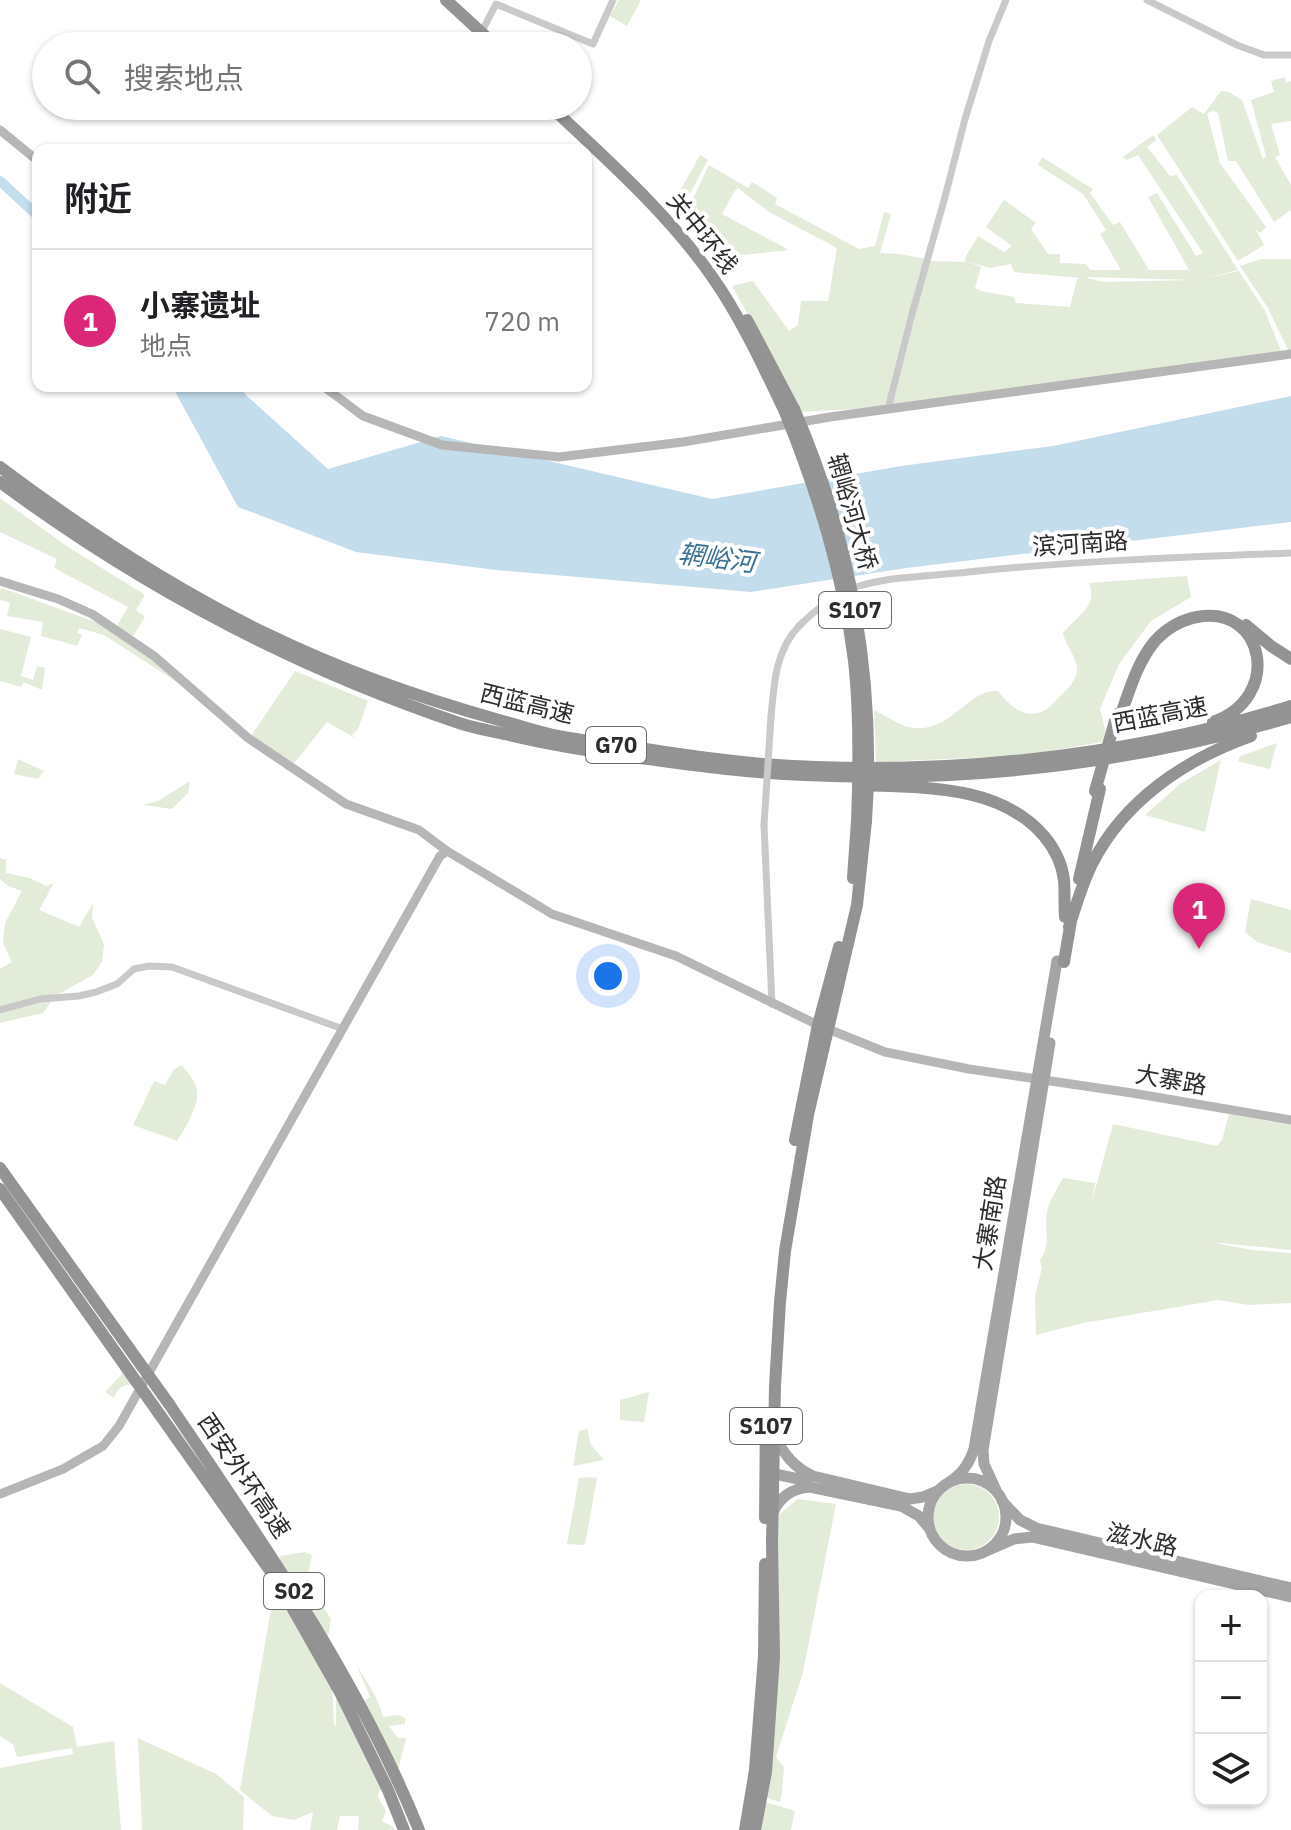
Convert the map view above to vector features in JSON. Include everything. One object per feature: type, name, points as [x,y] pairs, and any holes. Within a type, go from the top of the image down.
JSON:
[{"type":"highway","points":[[435,0],[474,32]]},
{"type":"highway","points":[[446,0],[476,32]]},
{"type":"highway","name":"关中环线","points":[[565,120],[591,144]]},
{"type":"highway","name":"关中环线","points":[[576,120],[667,211],[717,274],[752,327],[790,411]]},
{"type":"highway","name":"关中环线","points":[[592,145],[662,214],[714,278],[790,411]]},
{"type":"highway","name":"辋峪河大桥","points":[[790,411],[824,515],[844,598],[857,697],[862,821],[849,905],[823,1027]]},
{"type":"highway","name":"西蓝高速","points":[[0,467],[66,517],[168,581],[267,634],[380,682],[462,710],[557,736],[761,764],[939,766],[1015,761],[1143,741],[1238,723],[1291,706]]},
{"type":"highway","name":"西蓝高速","points":[[0,482],[55,522],[159,588],[260,642],[461,724],[556,746],[800,775],[947,776],[1096,761],[1291,720]]},
{"type":"highway","points":[[1060,962],[1097,790],[1133,670],[1147,644],[1167,623],[1192,611],[1212,611],[1242,622],[1291,659]]},
{"type":"highway","points":[[1119,714],[1146,654],[1154,642],[1175,625],[1192,617],[1217,616],[1231,621],[1249,637],[1258,659],[1258,673],[1253,689],[1244,702],[1223,718],[1143,741]]},
{"type":"highway","points":[[1067,922],[1101,848],[1123,818],[1147,794],[1186,765],[1213,750],[1291,720]]},
{"type":"highway","points":[[706,766],[814,783],[954,791],[1006,806],[1033,824],[1056,855],[1064,879],[1067,922]]},
{"type":"highway","name":"S107","points":[[745,1830],[755,1770],[764,1656],[770,1473],[785,1251],[823,1027]]},
{"type":"highway","name":"S107","points":[[755,1830],[766,1772],[774,1657],[773,1513],[767,1384],[772,1289],[800,1112],[823,1027]]},
{"type":"highway","name":"西安外环高速","points":[[0,1168],[169,1404],[284,1574],[350,1687],[402,1787],[419,1830]]},
{"type":"highway","name":"西安外环高速","points":[[0,1189],[276,1579],[341,1694],[404,1830]]},
{"type":"main road","name":"大寨南路","points":[[948,1483],[960,1475],[974,1449],[1060,962]]},
{"type":"main road","name":"大寨南路","points":[[999,1496],[984,1464],[983,1450],[1040,1079]]},
{"type":"main road","points":[[770,1473],[808,1481],[910,1499],[923,1497],[961,1478],[974,1478],[986,1483],[999,1496],[1006,1513],[1005,1525],[1000,1537],[984,1552],[957,1555],[945,1550],[935,1540],[919,1516],[901,1506],[808,1481],[789,1460],[774,1435]]},
{"type":"main road","points":[[773,1513],[787,1494],[808,1481]]},
{"type":"main road","points":[[929,1528],[930,1502],[937,1491]]},
{"type":"main road","name":"滋水路","points":[[999,1496],[1020,1520],[1036,1528],[1291,1588]]},
{"type":"main road","name":"滋水路","points":[[984,1552],[1014,1539],[1032,1537],[1291,1597]]},
{"type":"street","points":[[592,44],[613,0]]},
{"type":"street","points":[[888,409],[965,119],[989,41],[1006,0]]},
{"type":"street","points":[[1147,0],[1237,45],[1264,55],[1291,55]]},
{"type":"street","points":[[486,32],[496,4],[564,32]]},
{"type":"street","points":[[0,130],[32,156]]},
{"type":"street","points":[[331,392],[363,416],[442,445],[559,457],[683,442],[888,409],[1291,354]]},
{"type":"street","name":"滨河南路","points":[[772,1004],[764,825],[771,717],[778,665],[790,638],[805,621],[850,589],[873,583],[1005,569],[1291,553]]},
{"type":"street","name":"大寨路","points":[[0,582],[58,599],[92,614],[154,656],[248,738],[346,804],[419,830],[447,851],[552,914],[676,956],[823,1027],[885,1052],[969,1069],[1291,1120]]},
{"type":"street","points":[[0,1494],[63,1469],[103,1446],[119,1426],[440,856],[447,851]]},
{"type":"street","points":[[0,1010],[40,999],[96,992],[117,984],[134,969],[172,967],[343,1029]]},
{"type":"green space","points":[[619,0],[641,0],[627,26],[610,16]]},
{"type":"green space","points":[[1285,77],[1286,83],[1291,81],[1291,121],[1271,124],[1280,155],[1275,157],[1291,185],[1291,210],[1274,222],[1236,161],[1228,161],[1218,113],[1207,113],[1220,163],[1266,227],[1260,233],[1255,228],[1264,245],[1238,261],[1157,135],[1192,107],[1204,114],[1221,91],[1229,92],[1242,100],[1263,159],[1266,156],[1251,100],[1274,92],[1271,81]]},
{"type":"green space","points":[[1153,135],[1156,140],[1147,147],[1170,176],[1177,175],[1238,270],[1202,279],[1239,271],[1265,311],[1283,356],[892,407],[929,261],[965,262],[978,236],[1004,252],[1012,246],[986,227],[1004,200],[1036,223],[1031,229],[1048,254],[1060,254],[1060,263],[1086,264],[1090,270],[1121,270],[1100,234],[1106,230],[1083,194],[1038,165],[1042,157],[1093,189],[1090,193],[1113,225],[1120,222],[1149,270],[1189,270],[1148,197],[1157,193],[1196,256],[1203,253],[1138,155],[1127,160],[1123,157]],"holes":[[[968,262],[990,268],[1011,264],[1014,272],[1080,278],[1077,279],[1070,307],[1016,303],[1014,297],[975,288],[981,267]],[[1088,277],[1195,280],[1103,282]]]},
{"type":"green space","points":[[700,155],[708,160],[680,212],[671,207]]},
{"type":"green space","points":[[709,165],[748,188],[752,182],[777,198],[775,204],[859,249],[875,246],[884,212],[891,214],[880,253],[927,259],[888,407],[802,412],[732,286],[753,281],[789,331],[798,325],[801,301],[828,301],[837,248],[769,212],[738,188],[722,214],[789,250],[713,258],[683,220]]},
{"type":"green space","points":[[1261,259],[1291,259],[1291,356],[1268,308],[1240,266]]},
{"type":"green space","points":[[0,498],[65,545],[145,595],[136,610],[145,617],[133,636],[117,626],[128,607],[54,568],[57,559],[0,532]]},
{"type":"green space","points":[[1187,576],[1191,597],[1151,621],[1119,664],[1100,709],[1108,741],[1021,756],[876,762],[874,710],[904,725],[927,728],[949,718],[978,696],[998,691],[1022,712],[1041,712],[1067,690],[1076,676],[1076,664],[1063,633],[1088,605],[1091,599],[1089,583]]},
{"type":"green space","points":[[2,588],[98,623],[144,651],[180,684],[104,635],[79,628],[77,633],[82,635],[77,646],[41,636],[43,622],[7,616],[10,603],[0,600]]},
{"type":"green space","points":[[0,629],[31,637],[21,676],[33,680],[37,666],[45,668],[42,690],[24,682],[21,687],[0,681]]},
{"type":"green space","points":[[295,671],[368,701],[358,729],[352,735],[357,739],[327,722],[288,771],[249,739]]},
{"type":"green space","points":[[1277,743],[1270,769],[1238,761],[1240,756]]},
{"type":"green space","points":[[18,759],[44,771],[38,779],[14,774]]},
{"type":"green space","points":[[1221,760],[1205,832],[1145,815],[1180,784]]},
{"type":"green space","points":[[190,781],[188,793],[172,809],[143,805],[158,801]]},
{"type":"green space","points":[[0,858],[6,860],[6,873],[30,878],[46,886],[54,883],[39,910],[79,927],[93,903],[92,918],[104,944],[102,962],[93,975],[55,996],[43,1013],[0,1023],[0,969],[12,962],[3,943],[5,923],[22,891],[0,879]]},
{"type":"green space","points":[[1251,899],[1291,910],[1291,953],[1257,942],[1245,932]]},
{"type":"green space","points":[[182,1065],[194,1081],[197,1100],[177,1141],[133,1125],[154,1081],[165,1085],[174,1069]]},
{"type":"green space","points":[[1229,1114],[1291,1125],[1291,1250],[1210,1242],[1291,1253],[1291,1303],[1249,1305],[1218,1300],[1083,1323],[1036,1335],[1035,1296],[1042,1268],[1040,1260],[1046,1248],[1048,1208],[1063,1178],[1095,1183],[1092,1201],[1113,1124],[1217,1146],[1222,1140]]},
{"type":"green space","points":[[120,1366],[133,1385],[121,1388],[114,1398],[105,1392],[122,1374]]},
{"type":"green space","points":[[649,1392],[644,1422],[620,1420],[620,1400]]},
{"type":"green space","points":[[587,1429],[591,1445],[604,1460],[573,1466],[579,1431]]},
{"type":"green space","points":[[579,1478],[597,1478],[585,1545],[567,1544]]},
{"type":"green space","points":[[966,1484],[989,1494],[999,1517],[989,1540],[966,1550],[943,1540],[933,1517],[943,1494]]},
{"type":"green space","points":[[798,1499],[836,1504],[803,1672],[776,1757],[784,1767],[780,1802],[762,1796],[777,1516]]},
{"type":"green space","points":[[305,1552],[312,1555],[305,1589],[317,1598],[331,1619],[328,1636],[311,1645],[332,1682],[334,1726],[336,1689],[349,1710],[370,1697],[356,1664],[375,1696],[383,1717],[398,1715],[405,1718],[405,1724],[389,1726],[398,1738],[406,1738],[395,1783],[379,1791],[378,1797],[386,1811],[382,1821],[394,1830],[358,1830],[359,1816],[340,1816],[337,1830],[310,1830],[313,1812],[294,1820],[272,1816],[240,1790],[280,1556]]},
{"type":"green space","points":[[0,1683],[73,1727],[77,1747],[114,1741],[121,1830],[0,1830],[0,1768],[73,1754],[72,1748],[17,1757],[13,1744],[0,1736]]},
{"type":"green space","points":[[138,1738],[216,1774],[244,1797],[243,1830],[142,1830]]},
{"type":"green space","points":[[761,1801],[795,1811],[791,1830],[756,1830]]},
{"type":"water","points":[[175,392],[244,392],[328,469],[441,436],[712,499],[901,466],[1053,446],[1291,396],[1291,522],[906,568],[751,592],[496,570],[356,552],[238,507]]},
{"type":"waterway","name":"辋峪河","points":[[0,181],[32,210]]},
{"type":"place","name":"小寨遗址","points":[[1199,949]]}]
